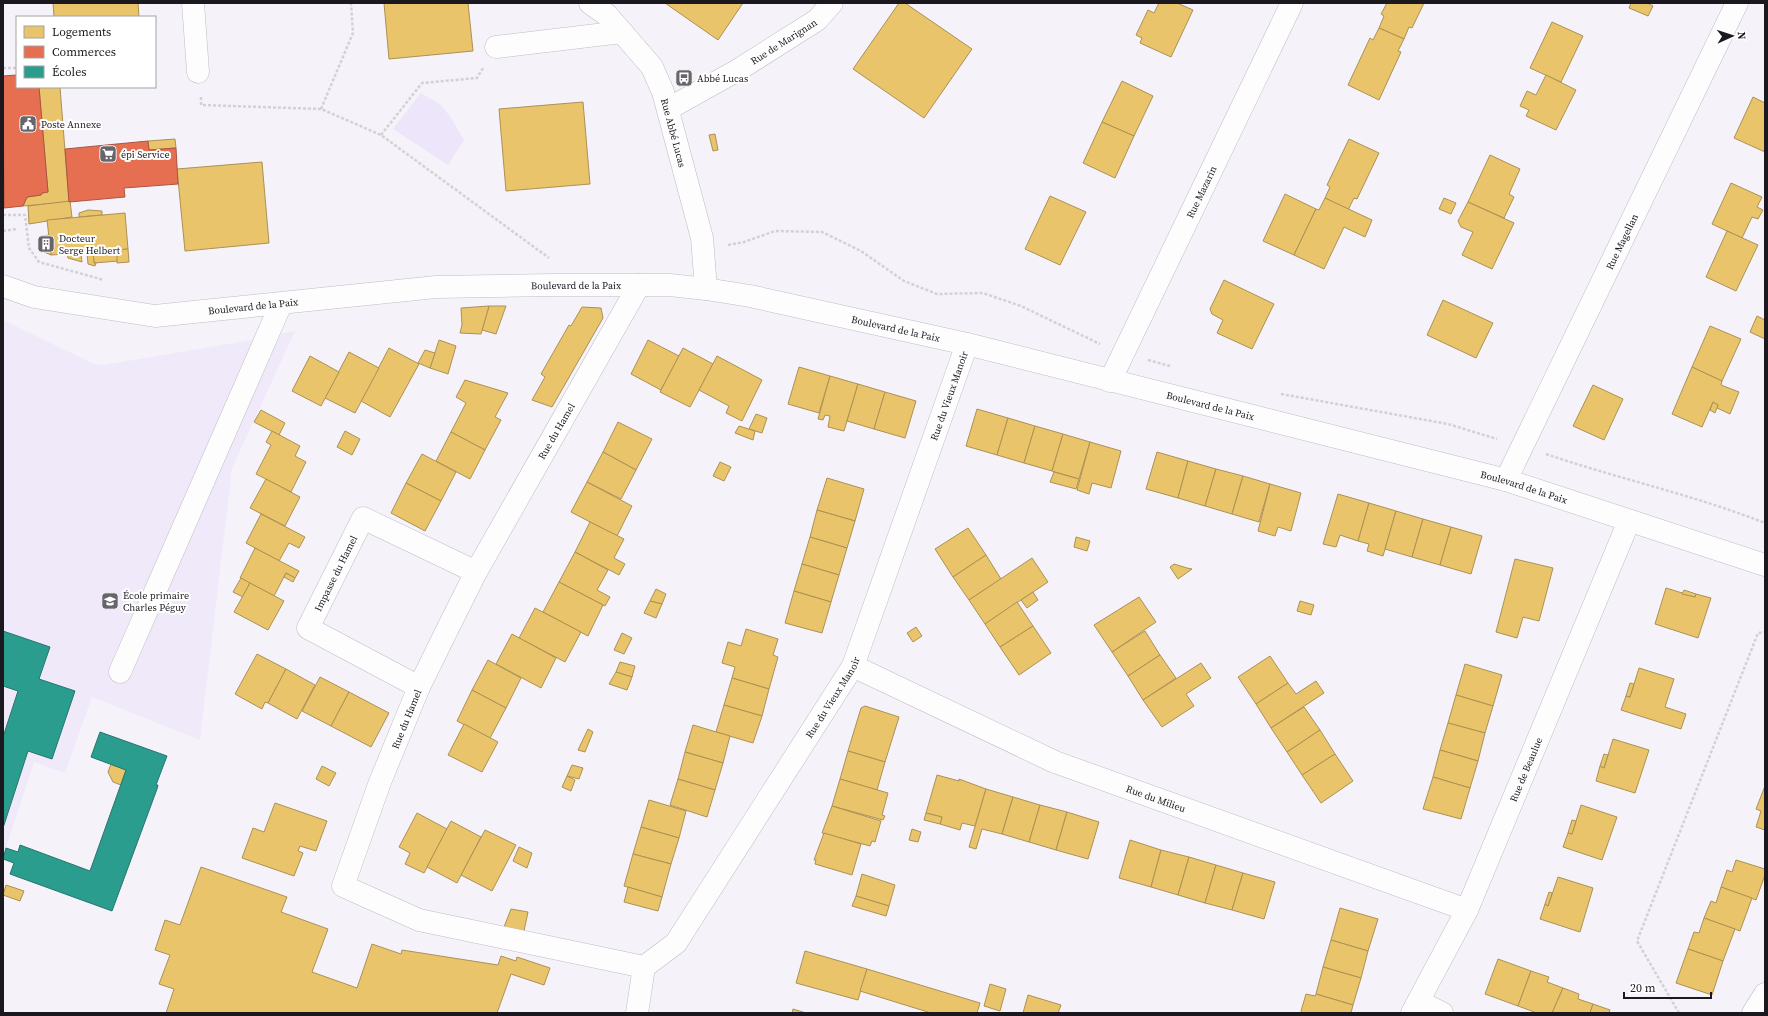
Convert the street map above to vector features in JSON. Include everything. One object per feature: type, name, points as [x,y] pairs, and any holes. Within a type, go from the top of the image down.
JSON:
[{"type":"street","points":[[193,3],[198,72]]},
{"type":"street","name":"Rue Abbé Lucas","points":[[590,3],[607,15],[652,67],[663,92],[702,238],[706,288]]},
{"type":"street","name":"Rue de Marignan","points":[[668,109],[738,70],[817,20],[832,3]]},
{"type":"street","name":"Rue Mazarin","points":[[1110,382],[1292,3]]},
{"type":"street","name":"Rue Magellan","points":[[1506,480],[1737,3]]},
{"type":"street","points":[[496,47],[622,32]]},
{"type":"street","name":"Boulevard de la Paix","points":[[3,286],[34,297],[156,316],[436,287],[553,284],[670,285],[706,288],[750,296],[966,344],[1110,382],[1506,480],[1765,565]]},
{"type":"street","name":"Rue du Hamel","points":[[639,285],[476,572],[419,687],[380,782],[343,886],[419,920],[644,967]]},
{"type":"street","points":[[120,672],[281,304]]},
{"type":"street","name":"Rue du Vieux Manoir","points":[[644,967],[676,943],[853,666],[966,344]]},
{"type":"street","name":"Impasse du Hamel","points":[[419,687],[308,628],[363,518],[476,572]]},
{"type":"street","name":"Rue de Beaulue","points":[[1416,1008],[1468,910],[1629,521]]},
{"type":"street","name":"Rue du Milieu","points":[[853,666],[1054,762],[1468,910]]},
{"type":"street","points":[[637,1013],[644,967]]},
{"type":"street","points":[[1754,1013],[1765,994]]},
{"type":"street","points":[[1416,1008],[1442,1013]]},
{"type":"path","points":[[321,109],[353,33],[351,3]]},
{"type":"path","points":[[382,135],[422,83],[477,78],[496,47]]},
{"type":"path","points":[[3,68],[16,68]]},
{"type":"path","points":[[198,72],[201,105],[321,109],[382,135],[553,261]]},
{"type":"path","points":[[3,215],[25,215],[29,248],[39,262],[106,280]]},
{"type":"path","points":[[3,230],[17,230]]},
{"type":"path","points":[[703,250],[744,242],[775,230],[822,232],[861,251],[904,281],[937,294],[983,293],[1021,306],[1103,345],[1178,369]]},
{"type":"path","points":[[1274,394],[1448,424],[1522,446],[1602,473],[1719,505],[1765,522]]},
{"type":"path","points":[[1679,1013],[1637,941],[1758,633],[1765,632]]},
{"type":"shaded area","points":[[421,93],[441,105],[451,118],[464,140],[448,165],[393,129]]},
{"type":"shaded area","name":"École primaire Charles Péguy","points":[[3,320],[94,364],[104,365],[252,340],[295,331],[232,468],[200,740],[92,697],[65,773],[34,762],[3,857]]},
{"type":"building: Logements","points":[[53,3],[138,3],[139,16],[54,16]]},
{"type":"building: Logements","points":[[384,3],[468,3],[473,51],[389,59]]},
{"type":"building: Logements","points":[[665,3],[743,3],[718,40]]},
{"type":"building: Logements","points":[[899,3],[905,3],[972,49],[924,118],[853,69]]},
{"type":"building: Logements","points":[[1159,3],[1177,3],[1193,10],[1171,57],[1140,43],[1142,38],[1136,35],[1148,10],[1154,13]]},
{"type":"building: Logements","points":[[1387,3],[1424,3],[1412,28],[1409,27],[1404,39],[1379,28],[1384,16],[1381,14]]},
{"type":"building: Logements","points":[[1631,3],[1647,3],[1653,6],[1648,16],[1629,8]]},
{"type":"building: Logements","points":[[1552,22],[1583,36],[1561,82],[1530,68]]},
{"type":"building: Logements","points":[[1379,28],[1404,39],[1398,51],[1401,52],[1379,100],[1348,85],[1370,38],[1373,40]]},
{"type":"building: Logements","points":[[1546,75],[1576,90],[1556,130],[1526,116],[1529,110],[1520,106],[1527,91],[1536,95]]},
{"type":"building: Logements","points":[[1122,81],[1153,96],[1134,136],[1102,122]]},
{"type":"building: Logements","points":[[39,88],[60,88],[69,202],[23,206],[27,197],[41,195],[42,193],[48,192]]},
{"type":"building: Logements","points":[[1753,97],[1765,103],[1765,152],[1734,138]]},
{"type":"building: Logements","points":[[583,102],[590,184],[506,191],[499,109]]},
{"type":"building: Logements","points":[[1102,122],[1134,136],[1115,178],[1083,163]]},
{"type":"building: Logements","points":[[715,134],[718,150],[713,151],[709,135]]},
{"type":"building: Logements","points":[[175,139],[176,148],[149,150],[148,141]]},
{"type":"building: Logements","points":[[1349,139],[1379,153],[1357,199],[1354,198],[1348,210],[1325,198],[1330,187],[1327,185]]},
{"type":"building: Logements","points":[[1490,155],[1520,169],[1509,194],[1514,197],[1504,218],[1468,202]]},
{"type":"building: Logements","points":[[262,162],[269,243],[185,251],[177,169]]},
{"type":"building: Logements","points":[[1731,183],[1762,197],[1757,207],[1763,210],[1758,219],[1752,217],[1742,238],[1712,224]]},
{"type":"building: Logements","points":[[1285,194],[1316,209],[1294,255],[1263,241]]},
{"type":"building: Logements","points":[[1050,196],[1086,212],[1060,265],[1025,249]]},
{"type":"building: Logements","points":[[1325,198],[1372,220],[1365,237],[1344,227],[1324,269],[1294,255],[1316,209],[1319,210]]},
{"type":"building: Logements","points":[[1444,198],[1456,203],[1451,214],[1439,209]]},
{"type":"building: Logements","points":[[70,201],[72,217],[29,224],[28,206]]},
{"type":"building: Logements","points":[[1468,202],[1514,223],[1492,269],[1462,255],[1473,232],[1461,227],[1458,221]]},
{"type":"building: Logements","points":[[88,210],[102,211],[102,215],[79,217],[79,213]]},
{"type":"building: Logements","points":[[125,213],[128,249],[117,250],[118,261],[94,263],[93,252],[51,255],[47,220]]},
{"type":"building: Logements","points":[[1727,231],[1758,245],[1736,291],[1706,277]]},
{"type":"building: Logements","name":"Docteur Serge Helbert","points":[[49,235],[51,255],[44,252],[42,236]]},
{"type":"building: Logements","points":[[128,249],[129,262],[117,263],[117,250]]},
{"type":"building: Logements","points":[[93,252],[94,263],[96,263],[95,266],[88,264],[87,253]]},
{"type":"building: Logements","points":[[81,253],[82,262],[68,258],[67,254]]},
{"type":"building: Logements","points":[[1224,280],[1274,304],[1252,349],[1217,333],[1223,320],[1212,314],[1210,309]]},
{"type":"building: Logements","points":[[1443,300],[1493,323],[1476,358],[1427,335]]},
{"type":"building: Logements","points":[[489,306],[506,306],[496,334],[482,330]]},
{"type":"building: Logements","points":[[489,306],[481,334],[460,333],[462,325],[461,308]]},
{"type":"building: Logements","points":[[582,307],[601,308],[603,318],[552,407],[532,400],[545,377],[541,374],[569,325],[571,326]]},
{"type":"building: Logements","points":[[1757,316],[1765,320],[1765,339],[1750,332]]},
{"type":"building: Logements","points":[[1710,326],[1741,339],[1722,381],[1692,367]]},
{"type":"building: Logements","points":[[439,340],[456,346],[448,374],[430,368]]},
{"type":"building: Logements","points":[[648,340],[679,356],[661,390],[631,374]]},
{"type":"building: Logements","points":[[389,348],[419,364],[390,417],[361,401]]},
{"type":"building: Logements","points":[[683,348],[713,364],[690,407],[660,392]]},
{"type":"building: Logements","points":[[425,350],[435,353],[430,368],[418,363]]},
{"type":"building: Logements","points":[[349,352],[379,368],[355,413],[325,398]]},
{"type":"building: Logements","points":[[310,356],[339,372],[321,406],[292,391]]},
{"type":"building: Logements","points":[[717,356],[762,380],[742,421],[726,413],[729,406],[699,390]]},
{"type":"building: Logements","points":[[799,367],[830,376],[819,413],[788,404]]},
{"type":"building: Logements","points":[[1692,367],[1722,381],[1721,385],[1739,392],[1730,414],[1717,408],[1718,405],[1713,402],[1702,427],[1672,414]]},
{"type":"building: Logements","points":[[830,376],[858,384],[844,431],[828,427],[830,416],[825,415],[823,420],[818,419]]},
{"type":"building: Logements","points":[[465,380],[508,393],[495,417],[501,420],[485,450],[451,432],[466,403],[456,397]]},
{"type":"building: Logements","points":[[858,384],[885,392],[874,429],[847,421]]},
{"type":"building: Logements","points":[[1593,385],[1623,399],[1604,440],[1573,426]]},
{"type":"building: Logements","points":[[885,392],[916,401],[905,438],[874,429]]},
{"type":"building: Logements","points":[[1713,402],[1718,405],[1715,413],[1710,410]]},
{"type":"building: Logements","points":[[977,409],[1008,418],[997,455],[966,446]]},
{"type":"building: Logements","points":[[261,410],[285,423],[279,435],[254,422]]},
{"type":"building: Logements","points":[[756,414],[767,418],[762,433],[749,429]]},
{"type":"building: Logements","points":[[1008,418],[1035,426],[1024,463],[997,455]]},
{"type":"building: Logements","points":[[618,422],[652,439],[636,470],[603,452]]},
{"type":"building: Logements","points":[[739,426],[755,431],[753,440],[735,433]]},
{"type":"building: Logements","points":[[1035,426],[1063,434],[1052,471],[1024,463]]},
{"type":"building: Logements","points":[[272,431],[300,446],[295,456],[306,462],[291,492],[256,474],[271,445],[266,442]]},
{"type":"building: Logements","points":[[345,431],[360,439],[352,455],[337,447]]},
{"type":"building: Logements","points":[[451,432],[485,450],[470,479],[436,461]]},
{"type":"building: Logements","points":[[1063,434],[1090,442],[1079,479],[1052,471]]},
{"type":"building: Logements","points":[[1090,442],[1121,451],[1111,488],[1092,483],[1089,494],[1077,490]]},
{"type":"building: Logements","points":[[603,452],[636,470],[621,499],[587,482]]},
{"type":"building: Logements","points":[[1157,452],[1188,461],[1178,498],[1146,489]]},
{"type":"building: Logements","points":[[422,454],[456,472],[441,501],[406,483]]},
{"type":"building: Logements","points":[[1188,461],[1216,469],[1205,506],[1178,498]]},
{"type":"building: Logements","points":[[720,462],[731,467],[724,481],[713,476]]},
{"type":"building: Logements","points":[[1216,469],[1243,476],[1232,514],[1205,506]]},
{"type":"building: Logements","points":[[1054,472],[1079,479],[1076,489],[1050,482]]},
{"type":"building: Logements","points":[[1243,476],[1270,484],[1259,522],[1232,514]]},
{"type":"building: Logements","points":[[827,478],[864,489],[855,521],[817,510]]},
{"type":"building: Logements","points":[[266,479],[300,497],[285,526],[250,508]]},
{"type":"building: Logements","points":[[587,482],[632,506],[617,536],[571,512]]},
{"type":"building: Logements","points":[[406,483],[441,501],[425,531],[391,513]]},
{"type":"building: Logements","points":[[1270,484],[1301,493],[1291,531],[1278,527],[1275,536],[1258,531]]},
{"type":"building: Logements","points":[[1338,494],[1369,503],[1358,541],[1340,535],[1336,547],[1323,544]]},
{"type":"building: Logements","points":[[1369,503],[1396,511],[1383,556],[1367,551],[1369,544],[1358,541]]},
{"type":"building: Logements","points":[[817,510],[855,521],[847,548],[810,537]]},
{"type":"building: Logements","points":[[1396,511],[1423,519],[1412,557],[1385,549]]},
{"type":"building: Logements","points":[[261,514],[305,537],[299,548],[289,543],[279,561],[246,543]]},
{"type":"building: Logements","points":[[1423,519],[1451,527],[1440,565],[1412,557]]},
{"type":"building: Logements","points":[[590,522],[624,539],[614,558],[625,564],[619,575],[575,552]]},
{"type":"building: Logements","points":[[1451,527],[1482,536],[1471,574],[1440,565]]},
{"type":"building: Logements","points":[[968,528],[986,555],[953,577],[935,549]]},
{"type":"building: Logements","points":[[810,537],[847,548],[839,575],[802,564]]},
{"type":"building: Logements","points":[[1076,537],[1090,541],[1087,551],[1074,547]]},
{"type":"building: Logements","points":[[255,548],[299,571],[295,578],[286,573],[274,596],[240,578]]},
{"type":"building: Logements","points":[[575,552],[608,570],[597,590],[610,597],[605,606],[559,582]]},
{"type":"building: Logements","points":[[986,555],[1001,579],[969,600],[953,577]]},
{"type":"building: Logements","points":[[1032,558],[1048,582],[985,624],[969,600]]},
{"type":"building: Logements","points":[[1515,559],[1553,568],[1539,621],[1523,617],[1517,638],[1496,632]]},
{"type":"building: Logements","points":[[802,564],[839,575],[831,602],[794,591]]},
{"type":"building: Logements","points":[[1174,564],[1192,569],[1178,579],[1170,567]]},
{"type":"building: Logements","points":[[286,573],[295,578],[293,582],[284,577]]},
{"type":"building: Logements","points":[[241,578],[250,583],[243,597],[233,592]]},
{"type":"building: Logements","points":[[559,582],[603,605],[588,636],[543,612]]},
{"type":"building: Logements","points":[[250,583],[284,601],[268,630],[234,612]]},
{"type":"building: Logements","points":[[1666,588],[1695,597],[1696,594],[1711,598],[1698,638],[1655,624]]},
{"type":"building: Logements","points":[[656,589],[666,594],[662,604],[650,601]]},
{"type":"building: Logements","points":[[1684,590],[1696,594],[1695,597],[1682,594]]},
{"type":"building: Logements","points":[[794,591],[831,602],[822,633],[785,623]]},
{"type":"building: Logements","points":[[1033,592],[1038,600],[1027,608],[1021,600]]},
{"type":"building: Logements","points":[[1139,597],[1156,622],[1112,652],[1094,625]]},
{"type":"building: Logements","points":[[650,601],[662,604],[656,618],[644,613]]},
{"type":"building: Logements","points":[[1300,601],[1314,605],[1311,615],[1297,611]]},
{"type":"building: Logements","points":[[1017,602],[1033,626],[1000,647],[985,624]]},
{"type":"building: Logements","points":[[535,608],[581,632],[565,662],[519,638]]},
{"type":"building: Logements","points":[[1033,626],[1051,653],[1019,675],[1000,647]]},
{"type":"building: Logements","points":[[916,627],[922,636],[913,642],[907,633]]},
{"type":"building: Logements","points":[[746,629],[778,639],[773,655],[778,657],[769,689],[732,678],[735,667],[722,663],[728,642],[741,646]]},
{"type":"building: Logements","points":[[1145,631],[1160,655],[1128,676],[1112,652]]},
{"type":"building: Logements","points":[[622,633],[632,638],[624,654],[614,650]]},
{"type":"building: Logements","points":[[512,634],[556,658],[541,688],[496,664]]},
{"type":"building: Logements","points":[[257,654],[286,669],[268,703],[265,702],[262,709],[235,694]]},
{"type":"building: Logements","points":[[1160,655],[1176,678],[1143,700],[1128,676]]},
{"type":"building: Logements","points":[[1270,656],[1288,683],[1256,704],[1238,677]]},
{"type":"building: Logements","points":[[488,660],[521,678],[506,708],[472,690]]},
{"type":"building: Logements","points":[[620,662],[635,666],[632,677],[616,672]]},
{"type":"building: Logements","points":[[1201,663],[1211,678],[1186,694],[1194,706],[1162,727],[1143,700]]},
{"type":"building: Logements","points":[[1465,664],[1502,675],[1493,706],[1456,695]]},
{"type":"building: Logements","points":[[1639,668],[1674,679],[1665,707],[1686,714],[1681,729],[1621,710],[1626,696],[1630,697]]},
{"type":"building: Logements","points":[[286,669],[315,685],[297,719],[268,703]]},
{"type":"building: Logements","points":[[616,672],[632,677],[627,690],[609,684]]},
{"type":"building: Logements","points":[[320,677],[349,692],[331,726],[302,711]]},
{"type":"building: Logements","points":[[732,678],[769,689],[762,716],[724,705]]},
{"type":"building: Logements","points":[[1316,681],[1324,693],[1271,728],[1256,704],[1288,683],[1296,694]]},
{"type":"building: Logements","points":[[1630,683],[1634,684],[1630,697],[1626,696]]},
{"type":"building: Logements","points":[[472,690],[506,708],[490,738],[457,721]]},
{"type":"building: Logements","points":[[349,692],[389,713],[371,747],[331,726]]},
{"type":"building: Logements","points":[[1456,695],[1493,706],[1485,733],[1448,723]]},
{"type":"building: Logements","points":[[724,705],[762,716],[753,743],[716,732]]},
{"type":"building: Logements","points":[[865,706],[899,717],[885,762],[848,751],[861,708]]},
{"type":"building: Logements","points":[[1304,707],[1320,730],[1287,752],[1271,728]]},
{"type":"building: Logements","points":[[1448,723],[1485,733],[1478,761],[1440,750]]},
{"type":"building: Logements","points":[[464,724],[498,742],[482,772],[448,755]]},
{"type":"building: Logements","points":[[693,725],[730,736],[723,763],[685,752]]},
{"type":"building: Logements","points":[[588,729],[593,732],[585,752],[578,750]]},
{"type":"building: Logements","points":[[1320,730],[1335,754],[1302,775],[1287,752]]},
{"type":"building: Logements","points":[[1613,739],[1649,750],[1635,793],[1596,781],[1600,766],[1604,768]]},
{"type":"building: Logements","points":[[1440,750],[1478,761],[1470,788],[1433,777]]},
{"type":"building: Logements","points":[[848,751],[885,762],[877,790],[840,779]]},
{"type":"building: Logements","points":[[685,752],[723,763],[715,790],[678,779]]},
{"type":"building: Logements","points":[[1335,754],[1353,781],[1321,803],[1302,775]]},
{"type":"building: Logements","points":[[1604,754],[1608,755],[1604,768],[1600,766]]},
{"type":"building: Logements","points":[[111,764],[126,770],[121,785],[113,782],[108,772]]},
{"type":"building: Logements","points":[[572,765],[583,768],[579,779],[567,776]]},
{"type":"building: Logements","points":[[322,766],[336,773],[329,786],[316,779]]},
{"type":"building: Logements","points":[[937,775],[959,781],[959,779],[986,789],[975,826],[962,823],[960,830],[940,824],[942,817],[926,813]]},
{"type":"building: Logements","points":[[567,776],[575,780],[571,791],[562,787]]},
{"type":"building: Logements","points":[[1433,777],[1470,788],[1461,819],[1423,809]]},
{"type":"building: Logements","points":[[678,779],[715,790],[707,817],[670,805]]},
{"type":"building: Logements","points":[[840,779],[888,793],[882,815],[885,816],[883,820],[832,806]]},
{"type":"building: Logements","points":[[1765,786],[1765,830],[1756,827],[1761,811],[1756,809]]},
{"type":"building: Logements","points":[[986,789],[1013,797],[1002,834],[982,829],[976,849],[969,847]]},
{"type":"building: Logements","points":[[1013,797],[1040,805],[1029,842],[1002,834]]},
{"type":"building: Logements","points":[[649,800],[686,811],[679,838],[641,827]]},
{"type":"building: Logements","points":[[275,803],[327,821],[316,851],[300,846],[298,851],[303,853],[294,876],[242,858],[253,828],[264,832]]},
{"type":"building: Logements","points":[[1040,805],[1067,812],[1056,850],[1029,842]]},
{"type":"building: Logements","points":[[1581,805],[1617,817],[1602,860],[1563,847],[1568,833],[1572,834]]},
{"type":"building: Logements","points":[[832,806],[881,821],[875,842],[872,841],[870,846],[822,833]]},
{"type":"building: Logements","points":[[1067,812],[1099,822],[1088,859],[1056,850]]},
{"type":"building: Logements","points":[[417,813],[447,829],[424,873],[405,864],[410,853],[399,847]]},
{"type":"building: Logements","points":[[926,813],[942,817],[940,824],[924,820]]},
{"type":"building: Logements","points":[[1572,820],[1576,821],[1572,834],[1568,833]]},
{"type":"building: Logements","points":[[451,821],[481,837],[457,883],[427,867]]},
{"type":"building: Logements","points":[[641,827],[679,838],[671,864],[633,854]]},
{"type":"building: Logements","points":[[912,829],[921,832],[918,842],[909,840]]},
{"type":"building: Logements","points":[[485,830],[516,845],[492,891],[461,875]]},
{"type":"building: Logements","points":[[824,833],[861,844],[852,875],[815,864],[816,860],[814,860]]},
{"type":"building: Logements","points":[[1130,840],[1161,850],[1151,887],[1119,878]]},
{"type":"building: Logements","points":[[519,847],[532,853],[527,868],[513,861]]},
{"type":"building: Logements","points":[[1161,850],[1189,857],[1178,895],[1151,887]]},
{"type":"building: Logements","points":[[633,854],[671,864],[662,897],[624,886]]},
{"type":"building: Logements","points":[[1189,857],[1216,865],[1205,903],[1178,895]]},
{"type":"building: Logements","points":[[1736,860],[1765,869],[1765,875],[1756,900],[1721,887],[1727,870],[1732,872]]},
{"type":"building: Logements","points":[[1216,865],[1243,873],[1232,910],[1205,903]]},
{"type":"building: Logements","points":[[201,867],[287,897],[281,912],[328,929],[312,972],[357,988],[372,944],[401,954],[402,950],[498,965],[501,956],[516,961],[517,957],[550,968],[544,985],[511,974],[497,1013],[166,1013],[174,989],[159,984],[170,955],[155,950],[165,920],[180,925]]},
{"type":"building: Logements","points":[[1243,873],[1275,882],[1264,919],[1232,910]]},
{"type":"building: Logements","points":[[862,874],[895,885],[889,906],[856,896]]},
{"type":"building: Logements","points":[[1558,877],[1593,888],[1580,932],[1540,919],[1545,904],[1548,906]]},
{"type":"building: Logements","points":[[6,885],[24,891],[20,901],[3,895]]},
{"type":"building: Logements","points":[[628,887],[662,897],[658,911],[624,902]]},
{"type":"building: Logements","points":[[1721,887],[1752,898],[1740,931],[1704,918],[1711,901],[1716,903]]},
{"type":"building: Logements","points":[[1549,892],[1552,893],[1548,906],[1545,904]]},
{"type":"building: Logements","points":[[856,896],[889,906],[886,916],[852,906]]},
{"type":"building: Logements","points":[[1340,908],[1378,919],[1368,951],[1331,940]]},
{"type":"building: Logements","points":[[511,909],[528,912],[524,931],[504,927]]},
{"type":"building: Logements","points":[[1704,918],[1735,929],[1723,961],[1688,949],[1694,932],[1699,933]]},
{"type":"building: Logements","points":[[1331,940],[1368,951],[1361,978],[1323,967]]},
{"type":"building: Logements","points":[[1688,949],[1723,961],[1712,995],[1676,983]]},
{"type":"building: Logements","points":[[805,951],[867,969],[858,1000],[796,983]]},
{"type":"building: Logements","points":[[1498,959],[1531,971],[1518,1006],[1485,994]]},
{"type":"building: Logements","points":[[1323,967],[1361,978],[1353,1005],[1316,994]]},
{"type":"building: Logements","points":[[867,969],[980,1003],[977,1013],[931,1013],[860,991]]},
{"type":"building: Logements","points":[[1531,971],[1549,977],[1547,982],[1563,988],[1552,1013],[1537,1013],[1518,1006]]},
{"type":"building: Logements","points":[[990,984],[1006,989],[1000,1011],[984,1006]]},
{"type":"building: Logements","points":[[1563,988],[1579,994],[1578,999],[1593,1004],[1590,1013],[1552,1013]]},
{"type":"building: Logements","points":[[1306,994],[1315,996],[1316,994],[1353,1005],[1351,1013],[1302,1013],[1301,1011]]},
{"type":"building: Logements","points":[[1028,995],[1061,1005],[1058,1013],[1023,1013]]},
{"type":"building: Logements","points":[[1593,1004],[1610,1010],[1609,1013],[1590,1013]]},
{"type":"building: Logements","points":[[793,1009],[806,1013],[792,1013]]},
{"type":"building: Commerces","points":[[16,75],[16,88],[39,88],[48,192],[42,193],[41,195],[27,197],[23,206],[4,208],[3,76]]},
{"type":"building: Commerces","points":[[148,141],[149,150],[176,148],[178,184],[124,188],[125,197],[69,202],[65,149]]},
{"type":"building: Écoles","points":[[3,631],[50,647],[39,679],[75,691],[52,759],[28,751],[3,828],[3,737],[18,691],[3,686]]},
{"type":"building: Écoles","points":[[100,732],[167,756],[156,785],[158,785],[157,789],[112,911],[10,874],[14,863],[3,859],[6,848],[18,852],[20,845],[90,871],[126,770],[91,757]]},
{"type":"place","name":"Abbé Lucas","points":[[684,78]]},
{"type":"place","name":"Poste Annexe","points":[[28,124]]},
{"type":"place","name":"épi Service","points":[[108,154]]},
{"type":"place","name":"Docteur Serge Helbert","points":[[46,244]]},
{"type":"place","name":"École primaire Charles Péguy","points":[[110,601]]}]
